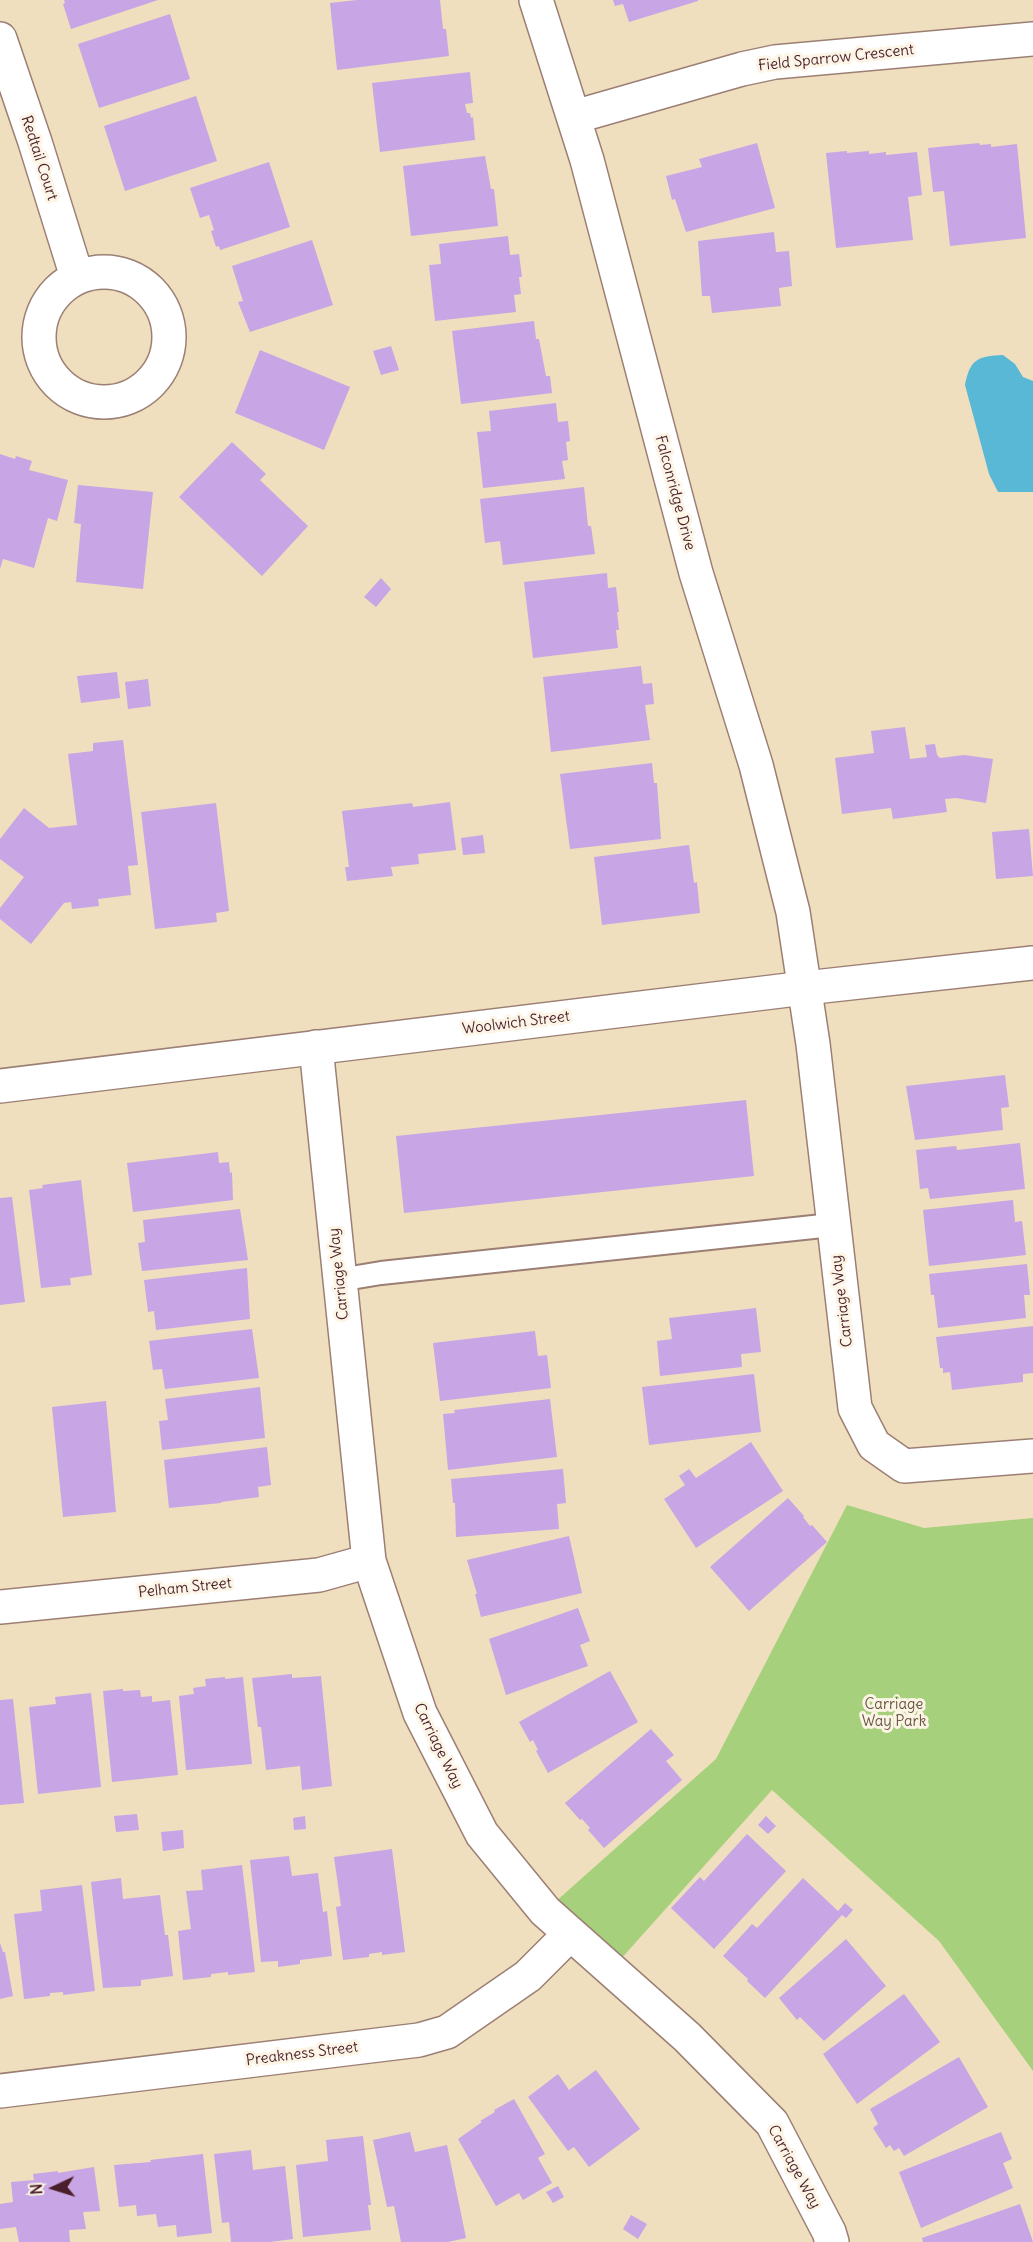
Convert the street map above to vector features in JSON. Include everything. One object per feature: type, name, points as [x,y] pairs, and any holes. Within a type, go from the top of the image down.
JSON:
[{"type":"street","name":"Falconridge Drive","points":[[536,0],[590,171],[696,573],[756,765],[794,912],[805,988]]},
{"type":"street","name":"Redtail Court","points":[[0,39],[77,277]]},
{"type":"street","name":"Field Sparrow Crescent","points":[[574,117],[742,69],[776,62],[1033,39]]},
{"type":"street","name":"Woolwich Street","points":[[0,1086],[805,988],[1033,963]]},
{"type":"street","name":"Carriage Way","points":[[805,988],[855,1408],[874,1445],[904,1466],[1033,1456]]},
{"type":"street","name":"Carriage Way","points":[[316,1047],[369,1561],[420,1713],[482,1834],[545,1911],[687,2037],[772,2123],[829,2232],[832,2242]]},
{"type":"street","name":"Pelham Street","points":[[0,1607],[319,1575],[369,1561]]},
{"type":"street","name":"Preakness Street","points":[[0,2091],[419,2040],[447,2032],[528,1976],[570,1935]]},
{"type":"lane","points":[[339,1280],[381,1273],[832,1225]]},
{"type":"green space","name":"Carriage Way Park","points":[[847,1505],[924,1528],[1033,1518],[1033,2071],[939,1941],[772,1790],[611,1970],[545,1911],[716,1759]]},
{"type":"water","points":[[1003,355],[1015,364],[1023,377],[1033,381],[1033,492],[998,492],[989,474],[965,385],[973,364],[987,356]]},
{"type":"building","points":[[64,0],[158,0],[71,29],[63,4]]},
{"type":"building","points":[[357,0],[440,0],[449,56],[337,70],[330,3]]},
{"type":"building","points":[[613,0],[698,1],[629,22],[623,4],[615,6]]},
{"type":"building","points":[[170,14],[190,79],[99,108],[78,44]]},
{"type":"building","points":[[470,72],[473,103],[465,104],[467,113],[470,113],[471,118],[473,117],[475,140],[380,152],[372,83]]},
{"type":"building","points":[[196,96],[217,161],[125,191],[104,126]]},
{"type":"building","points":[[757,143],[775,208],[686,232],[675,199],[672,200],[666,176],[702,167],[699,159]]},
{"type":"building","points":[[979,143],[980,145],[991,144],[991,147],[1017,144],[1026,238],[950,246],[944,191],[933,192],[928,148]]},
{"type":"building","points":[[847,151],[847,153],[869,151],[869,154],[886,152],[886,155],[917,152],[922,195],[908,197],[913,240],[836,248],[826,153]]},
{"type":"building","points":[[485,156],[491,189],[494,189],[498,226],[411,236],[403,166]]},
{"type":"building","points":[[269,162],[290,227],[220,250],[219,246],[216,247],[209,215],[200,218],[190,188]]},
{"type":"building","points":[[774,232],[776,252],[789,251],[792,286],[779,288],[781,306],[712,313],[710,296],[702,296],[698,241]]},
{"type":"building","points":[[508,236],[510,255],[519,254],[522,277],[519,277],[521,294],[514,295],[516,312],[435,321],[429,265],[441,264],[439,244]]},
{"type":"building","points":[[312,240],[333,305],[250,332],[238,302],[243,301],[232,266]]},
{"type":"building","points":[[534,321],[536,339],[539,339],[546,376],[550,376],[552,393],[461,404],[452,331]]},
{"type":"building","points":[[391,346],[399,370],[381,375],[373,351]]},
{"type":"building","points":[[260,350],[350,387],[324,450],[235,413]]},
{"type":"building","points":[[556,403],[558,422],[568,421],[570,441],[566,442],[568,460],[562,461],[565,479],[483,488],[477,432],[491,431],[489,411]]},
{"type":"building","points":[[232,442],[266,474],[260,480],[308,526],[262,576],[179,497]]},
{"type":"building","points":[[0,454],[32,461],[29,470],[68,480],[57,521],[48,518],[34,568],[3,559],[0,569]]},
{"type":"building","points":[[78,485],[153,492],[143,589],[76,582],[81,524],[74,523]]},
{"type":"building","points":[[584,487],[588,526],[591,526],[595,554],[503,565],[500,541],[485,543],[480,499]]},
{"type":"building","points":[[607,573],[608,588],[616,587],[619,612],[617,612],[619,630],[616,630],[618,648],[533,658],[524,582]]},
{"type":"building","points":[[381,578],[391,589],[376,607],[364,597]]},
{"type":"building","points":[[641,666],[643,684],[652,683],[654,704],[645,705],[650,740],[551,752],[543,677]]},
{"type":"building","points":[[117,672],[120,698],[81,703],[77,676]]},
{"type":"building","points":[[148,679],[151,706],[128,709],[125,682]]},
{"type":"building","points":[[905,727],[910,759],[927,757],[925,745],[935,744],[937,755],[940,758],[964,755],[993,759],[986,803],[956,798],[945,799],[947,812],[893,819],[891,808],[842,814],[835,758],[874,753],[871,731]]},
{"type":"building","points":[[123,740],[138,865],[128,866],[131,895],[98,899],[99,906],[72,909],[71,902],[64,903],[31,944],[0,919],[0,908],[24,877],[0,859],[0,839],[24,808],[49,828],[77,825],[68,754],[93,751],[93,743]]},
{"type":"building","points":[[652,763],[654,783],[657,783],[661,839],[570,849],[560,774]]},
{"type":"building","points":[[450,802],[456,850],[418,854],[419,864],[391,867],[393,876],[347,881],[345,867],[349,867],[342,811],[412,803],[413,807]]},
{"type":"building","points":[[216,803],[229,911],[216,913],[217,922],[155,929],[141,812]]},
{"type":"building","points":[[1029,829],[1033,876],[996,879],[992,832]]},
{"type":"building","points":[[483,835],[485,853],[463,855],[461,838]]},
{"type":"building","points":[[689,845],[694,883],[697,882],[700,913],[602,925],[594,857]]},
{"type":"building","points":[[1005,1075],[1009,1107],[1001,1108],[1003,1130],[915,1140],[906,1086]]},
{"type":"building","points":[[746,1100],[754,1176],[404,1213],[396,1136]]},
{"type":"building","points":[[1020,1143],[1025,1189],[930,1199],[928,1188],[920,1189],[916,1150],[956,1146],[957,1150]]},
{"type":"building","points":[[218,1152],[219,1163],[229,1162],[230,1173],[232,1172],[233,1200],[133,1212],[127,1163]]},
{"type":"building","points":[[81,1180],[92,1275],[70,1278],[71,1285],[41,1288],[29,1190],[43,1188],[42,1185]]},
{"type":"building","points":[[12,1197],[25,1302],[0,1305],[0,1198]]},
{"type":"building","points":[[1013,1200],[1015,1222],[1022,1221],[1026,1255],[929,1266],[923,1210]]},
{"type":"building","points":[[240,1209],[248,1260],[142,1271],[138,1243],[145,1242],[143,1220]]},
{"type":"building","points":[[1027,1264],[1030,1295],[1024,1295],[1026,1318],[938,1328],[929,1274]]},
{"type":"building","points":[[247,1268],[250,1319],[156,1330],[154,1311],[148,1312],[144,1280]]},
{"type":"building","points":[[756,1308],[761,1352],[741,1354],[742,1367],[660,1376],[657,1341],[672,1339],[669,1318]]},
{"type":"building","points":[[1033,1326],[1033,1373],[1023,1374],[1023,1382],[952,1390],[950,1372],[943,1373],[943,1368],[940,1368],[936,1337]]},
{"type":"building","points":[[252,1329],[259,1378],[165,1389],[162,1369],[153,1370],[149,1341]]},
{"type":"building","points":[[535,1331],[538,1356],[547,1355],[551,1388],[440,1401],[433,1343]]},
{"type":"building","points":[[754,1374],[761,1432],[649,1445],[642,1387]]},
{"type":"building","points":[[260,1387],[265,1438],[162,1450],[159,1421],[168,1420],[165,1399]]},
{"type":"building","points":[[550,1399],[557,1457],[448,1470],[443,1414],[455,1413],[454,1410]]},
{"type":"building","points":[[106,1401],[116,1512],[63,1517],[52,1407]]},
{"type":"building","points":[[751,1442],[783,1491],[696,1548],[664,1499],[685,1485],[679,1476],[689,1469],[696,1478]]},
{"type":"building","points":[[267,1447],[271,1485],[258,1487],[259,1497],[169,1508],[164,1460]]},
{"type":"building","points":[[563,1469],[566,1503],[557,1504],[559,1529],[456,1537],[455,1503],[453,1503],[451,1479]]},
{"type":"building","points":[[788,1498],[810,1526],[812,1525],[827,1542],[749,1611],[710,1567]]},
{"type":"building","points":[[569,1536],[582,1593],[481,1617],[467,1560]]},
{"type":"building","points":[[578,1608],[590,1641],[580,1645],[588,1666],[506,1695],[489,1639]]},
{"type":"building","points":[[610,1671],[638,1722],[548,1773],[536,1751],[538,1750],[533,1740],[530,1742],[519,1722]]},
{"type":"building","points":[[292,1674],[292,1678],[321,1676],[332,1786],[302,1790],[300,1766],[266,1770],[252,1678]]},
{"type":"building","points":[[225,1677],[225,1679],[243,1677],[252,1764],[186,1770],[179,1696],[194,1694],[193,1688],[206,1686],[205,1679]]},
{"type":"building","points":[[123,1689],[123,1691],[140,1690],[141,1697],[152,1696],[152,1702],[170,1700],[178,1775],[112,1782],[103,1691]]},
{"type":"building","points":[[91,1693],[101,1787],[38,1794],[29,1707],[56,1704],[55,1697]]},
{"type":"building","points":[[13,1699],[24,1803],[0,1805],[0,1700]]},
{"type":"building","points":[[651,1729],[674,1755],[666,1761],[682,1780],[604,1848],[588,1830],[590,1828],[565,1803]]},
{"type":"building","points":[[137,1814],[139,1830],[116,1832],[114,1816]]},
{"type":"building","points":[[305,1816],[306,1829],[294,1830],[293,1818]]},
{"type":"building","points":[[766,1816],[776,1826],[768,1834],[758,1825]]},
{"type":"building","points":[[183,1830],[184,1848],[163,1851],[161,1832]]},
{"type":"building","points":[[747,1834],[786,1871],[714,1949],[671,1908],[700,1877],[704,1881]]},
{"type":"building","points":[[392,1849],[405,1952],[382,1955],[382,1952],[369,1954],[369,1957],[343,1960],[336,1907],[341,1906],[334,1857]]},
{"type":"building","points":[[289,1856],[292,1876],[318,1873],[323,1912],[327,1911],[332,1956],[300,1960],[300,1964],[278,1967],[278,1961],[261,1962],[250,1860]]},
{"type":"building","points":[[242,1865],[255,1972],[228,1975],[228,1972],[211,1974],[211,1977],[183,1980],[178,1931],[191,1929],[186,1891],[203,1890],[201,1870]]},
{"type":"building","points":[[121,1878],[123,1899],[160,1895],[173,1976],[141,1980],[141,1986],[103,1988],[91,1882]]},
{"type":"building","points":[[803,1878],[838,1911],[845,1903],[853,1910],[846,1918],[842,1915],[765,1998],[723,1956],[752,1924],[757,1928]]},
{"type":"building","points":[[82,1885],[95,1991],[63,1995],[63,1992],[50,1993],[50,1996],[24,1999],[14,1914],[42,1911],[40,1890]]},
{"type":"building","points":[[846,1939],[886,1986],[824,2041],[800,2017],[797,2020],[779,1998]]},
{"type":"building","points":[[0,1943],[5,1952],[13,1996],[0,1999]]},
{"type":"building","points":[[904,1994],[940,2042],[857,2104],[823,2054]]},
{"type":"building","points":[[959,2057],[988,2107],[904,2156],[899,2148],[894,2151],[890,2145],[886,2148],[873,2128],[878,2124],[870,2109]]},
{"type":"building","points":[[596,2070],[640,2129],[589,2167],[574,2147],[568,2151],[528,2097],[558,2074],[569,2090]]},
{"type":"building","points":[[514,2099],[545,2154],[538,2158],[552,2183],[523,2200],[519,2193],[496,2206],[458,2139],[495,2112],[494,2110]]},
{"type":"building","points":[[410,2132],[415,2152],[447,2145],[466,2238],[448,2242],[401,2242],[394,2206],[387,2207],[373,2140]]},
{"type":"building","points":[[1001,2132],[1012,2159],[1003,2163],[1013,2188],[921,2228],[899,2172]]},
{"type":"building","points":[[363,2136],[371,2205],[368,2205],[371,2230],[303,2237],[296,2165],[328,2161],[326,2140]]},
{"type":"building","points":[[251,2150],[253,2170],[285,2166],[293,2239],[270,2242],[231,2242],[229,2222],[222,2223],[214,2154]]},
{"type":"building","points":[[203,2154],[212,2233],[177,2237],[176,2225],[158,2227],[156,2214],[137,2216],[136,2205],[119,2207],[114,2165]]},
{"type":"building","points":[[94,2167],[100,2211],[83,2212],[86,2229],[69,2230],[70,2242],[19,2242],[16,2227],[0,2229],[0,2204],[13,2202],[11,2182],[34,2180],[33,2174],[58,2171],[58,2173]]},
{"type":"building","points":[[558,2186],[564,2197],[553,2203],[546,2192]]},
{"type":"building","points":[[1020,2204],[1033,2242],[923,2242],[922,2238]]},
{"type":"building","points":[[631,2215],[647,2224],[638,2239],[623,2229]]}]
